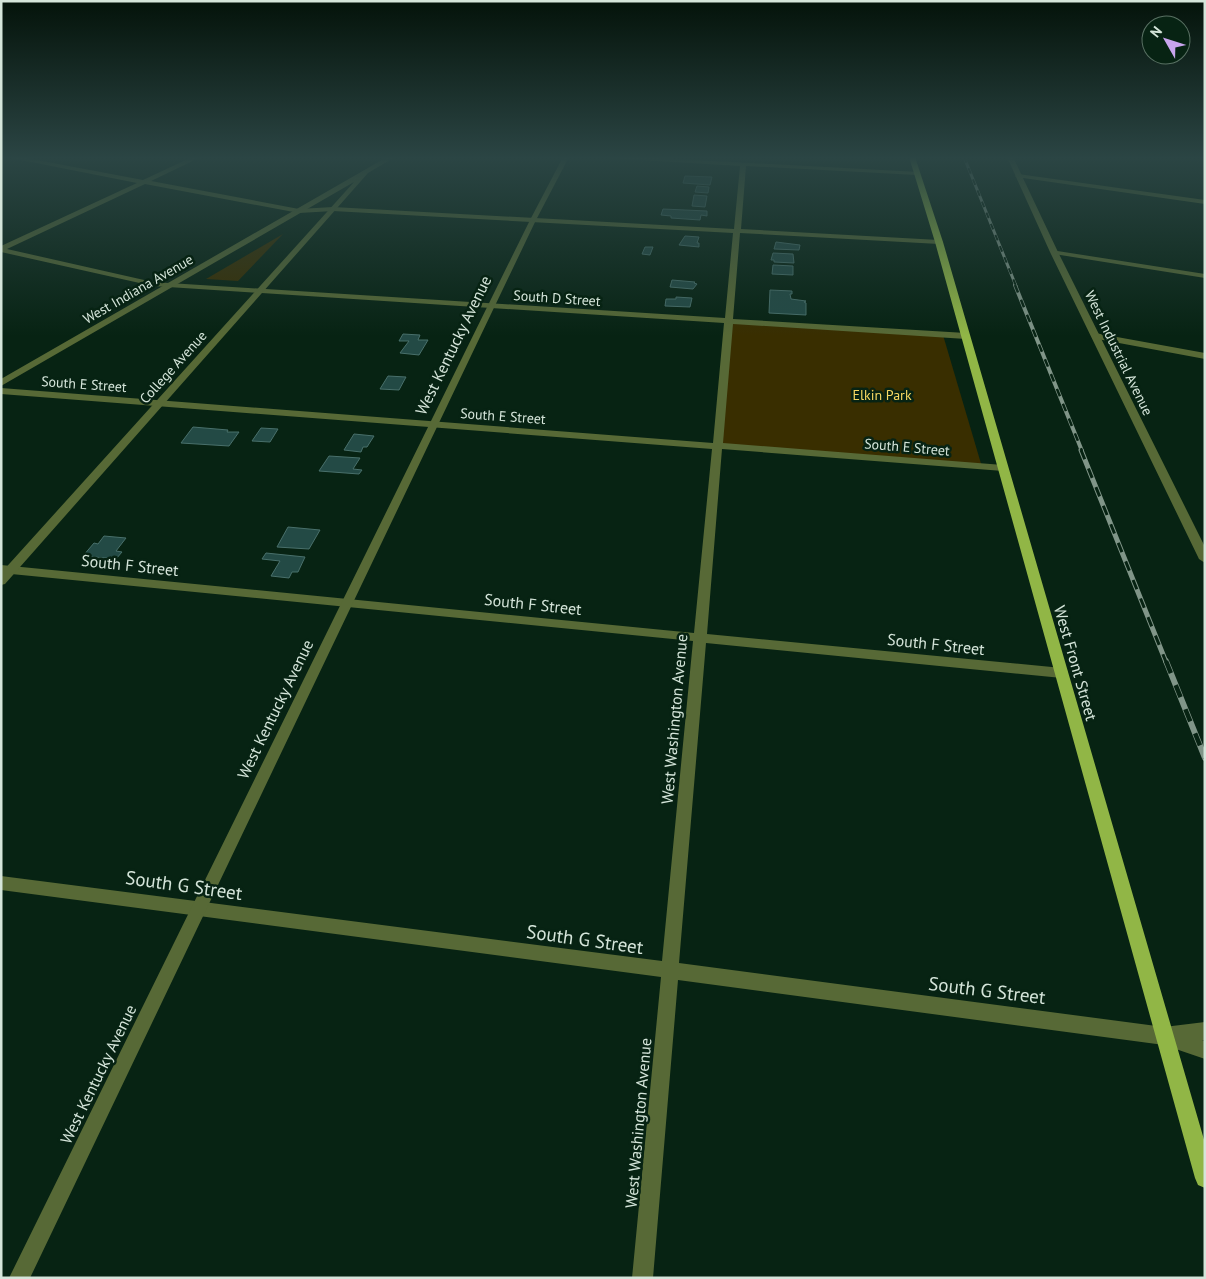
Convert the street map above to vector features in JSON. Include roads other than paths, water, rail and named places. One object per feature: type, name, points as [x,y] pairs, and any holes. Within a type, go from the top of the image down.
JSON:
[{"type":"main road","name":"West Front Street","points":[[931,217],[1205,1178]]},
{"type":"street","points":[[1,249],[70,217]]},
{"type":"street","name":"West Indiana Avenue","points":[[1,383],[289,217]]},
{"type":"street","name":"College Avenue","points":[[1,581],[6,570],[160,403],[326,217]]},
{"type":"street","points":[[473,217],[939,242]]},
{"type":"street","name":"West Kentucky Avenue","points":[[18,1278],[535,217]]},
{"type":"street","name":"West Washington Avenue","points":[[642,1278],[737,217]]},
{"type":"street","name":"West Industrial Avenue","points":[[1037,217],[1205,560]]},
{"type":"street","name":"South D Street","points":[[1,249],[153,284],[966,336]]},
{"type":"street","points":[[1054,252],[1205,276]]},
{"type":"street","points":[[1095,336],[1205,356]]},
{"type":"street","name":"South E Street","points":[[1,391],[1003,468]]},
{"type":"street","name":"South F Street","points":[[6,570],[1062,673]]},
{"type":"street","name":"South G Street","points":[[1,883],[1164,1036],[1205,1050]]},
{"type":"street","name":"South G Street","points":[[1164,1036],[1205,1031]]},
{"type":"railway","points":[[988,217],[1016,286]]},
{"type":"railway","points":[[1015,285],[1082,451]]},
{"type":"railway","points":[[1081,450],[1166,662]]},
{"type":"railway","points":[[1166,661],[1205,758]]},
{"type":"park label","name":"Elkin Park","points":[[882,395]]}]
